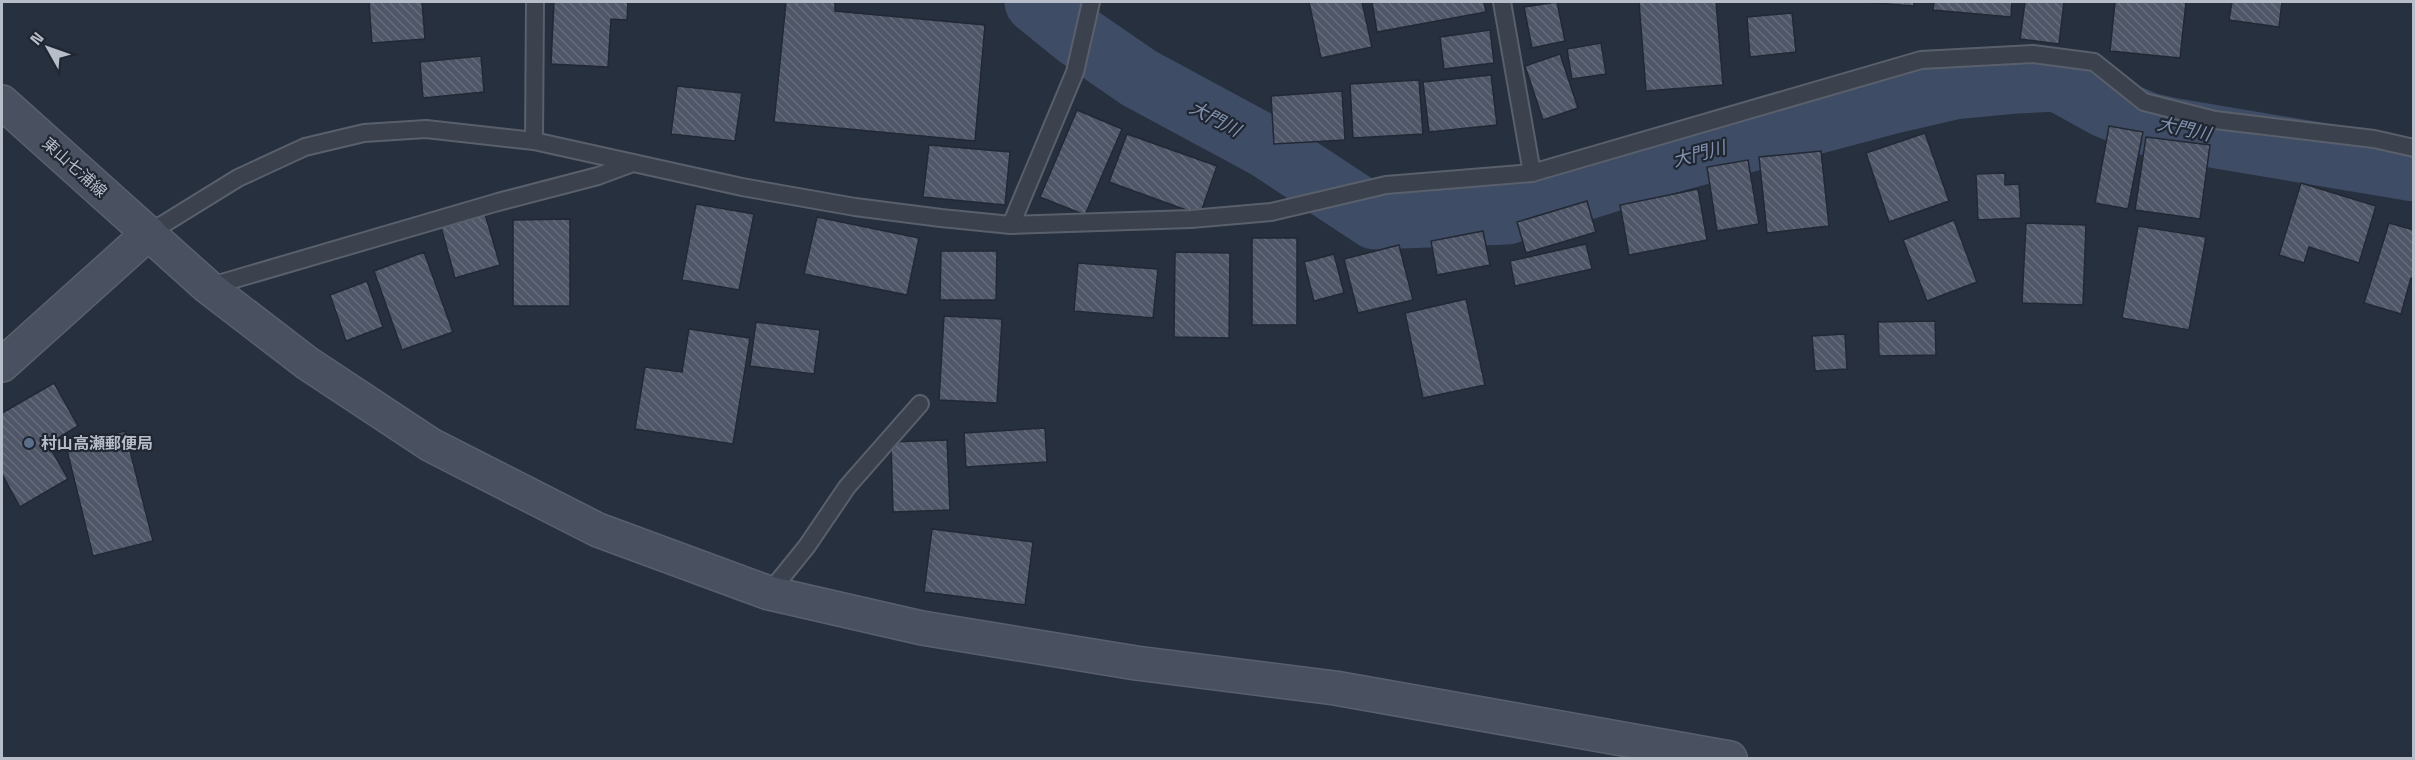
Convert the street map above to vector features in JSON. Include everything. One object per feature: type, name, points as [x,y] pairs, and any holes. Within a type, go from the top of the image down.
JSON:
[{"type":"street","name":"東山七浦線","points":[[2,102],[208,287],[307,363],[431,445],[598,530],[769,593],[922,628],[1136,663],[1335,688],[1730,759]]},
{"type":"street","points":[[2,365],[149,233]]},
{"type":"lane","points":[[534,141],[535,2]]},
{"type":"lane","points":[[1011,225],[1075,72],[1091,2]]},
{"type":"lane","points":[[1502,2],[1532,173]]},
{"type":"lane","points":[[149,233],[238,178],[305,147],[364,133],[426,129],[534,141],[742,187],[855,207],[1011,225],[1191,219],[1270,212],[1386,185],[1532,173],[1922,60],[2033,54],[2094,62],[2144,102],[2216,120],[2374,139],[2414,147]]},
{"type":"lane","points":[[208,287],[498,202],[598,176],[633,163]]},
{"type":"lane","points":[[769,593],[807,546],[847,487],[920,404]]},
{"type":"building","points":[[369,2],[422,2],[425,39],[372,43]]},
{"type":"building","points":[[554,2],[628,2],[627,20],[611,19],[608,67],[551,64]]},
{"type":"building","points":[[786,2],[835,2],[835,11],[985,25],[975,141],[774,122]]},
{"type":"building","points":[[1309,2],[1362,2],[1372,47],[1321,58]]},
{"type":"building","points":[[1372,2],[1484,2],[1486,12],[1377,32]]},
{"type":"building","points":[[1557,2],[1565,41],[1532,48],[1524,7]]},
{"type":"building","points":[[1639,2],[1716,2],[1723,85],[1646,91]]},
{"type":"building","points":[[1862,2],[1914,2],[1914,6]]},
{"type":"building","points":[[1934,2],[2012,2],[2011,17],[1933,10]]},
{"type":"building","points":[[2025,2],[2064,2],[2059,44],[2020,39]]},
{"type":"building","points":[[2115,2],[2186,2],[2180,58],[2110,51]]},
{"type":"building","points":[[2232,2],[2282,2],[2279,27],[2229,20]]},
{"type":"building","points":[[1792,13],[1796,52],[1750,57],[1747,17]]},
{"type":"building","points":[[1490,30],[1494,63],[1444,69],[1440,37]]},
{"type":"building","points":[[1601,43],[1606,74],[1572,79],[1567,49]]},
{"type":"building","points":[[1560,54],[1578,108],[1543,120],[1525,66]]},
{"type":"building","points":[[481,56],[484,92],[423,98],[420,62]]},
{"type":"building","points":[[1491,75],[1497,125],[1429,132],[1423,82]]},
{"type":"building","points":[[1419,80],[1423,134],[1353,138],[1350,84]]},
{"type":"building","points":[[677,86],[742,93],[735,141],[671,134]]},
{"type":"building","points":[[1342,91],[1345,140],[1274,144],[1271,96]]},
{"type":"building","points":[[1077,110],[1122,129],[1085,215],[1040,197]]},
{"type":"building","points":[[2109,126],[2143,132],[2128,209],[2095,203]]},
{"type":"building","points":[[1925,133],[1949,201],[1889,222],[1866,153]]},
{"type":"building","points":[[1127,134],[1217,166],[1200,215],[1109,182]]},
{"type":"building","points":[[2146,137],[2210,145],[2200,219],[2135,210]]},
{"type":"building","points":[[929,145],[1010,152],[1005,205],[923,197]]},
{"type":"building","points":[[1821,151],[1829,226],[1767,233],[1759,157]]},
{"type":"building","points":[[1748,160],[1759,224],[1717,231],[1707,167]]},
{"type":"building","points":[[2005,173],[2005,185],[2019,184],[2021,218],[1978,220],[1976,174]]},
{"type":"building","points":[[2301,183],[2376,206],[2359,263],[2309,247],[2304,263],[2279,255]]},
{"type":"building","points":[[1698,189],[1707,240],[1629,255],[1620,205]]},
{"type":"building","points":[[1587,201],[1596,232],[1526,253],[1517,222]]},
{"type":"building","points":[[696,204],[754,214],[739,290],[682,280]]},
{"type":"building","points":[[485,214],[500,265],[455,278],[441,227]]},
{"type":"building","points":[[817,217],[919,238],[907,295],[804,274]]},
{"type":"building","points":[[570,219],[570,306],[513,306],[513,220]]},
{"type":"building","points":[[1954,220],[1977,282],[1927,301],[1903,240]]},
{"type":"building","points":[[2026,223],[2086,225],[2083,305],[2022,303]]},
{"type":"building","points":[[2389,223],[2414,230],[2414,279],[2411,278],[2401,314],[2364,303]]},
{"type":"building","points":[[2138,226],[2206,237],[2189,330],[2122,318]]},
{"type":"building","points":[[1483,231],[1490,265],[1437,275],[1431,241]]},
{"type":"building","points":[[1252,238],[1297,238],[1297,325],[1252,325]]},
{"type":"building","points":[[1586,244],[1592,269],[1515,286],[1510,261]]},
{"type":"building","points":[[1399,245],[1413,300],[1358,313],[1344,259]]},
{"type":"building","points":[[941,251],[997,251],[996,300],[940,300]]},
{"type":"building","points":[[424,252],[453,332],[402,350],[374,271]]},
{"type":"building","points":[[1175,252],[1230,253],[1229,338],[1174,337]]},
{"type":"building","points":[[1334,254],[1344,293],[1314,301],[1304,262]]},
{"type":"building","points":[[1078,263],[1158,269],[1153,318],[1074,311]]},
{"type":"building","points":[[367,281],[383,327],[346,341],[330,295]]},
{"type":"building","points":[[1466,299],[1485,385],[1423,398],[1405,313]]},
{"type":"building","points":[[944,316],[1002,319],[997,403],[939,400]]},
{"type":"building","points":[[1935,321],[1936,355],[1879,356],[1878,322]]},
{"type":"building","points":[[756,322],[820,330],[814,374],[750,366]]},
{"type":"building","points":[[689,329],[750,338],[733,444],[635,429],[645,367],[682,372]]},
{"type":"building","points":[[1845,334],[1847,369],[1815,371],[1812,336]]},
{"type":"building","points":[[54,383],[78,426],[48,444],[68,479],[20,507],[2,474],[2,413]]},
{"type":"building","points":[[1045,428],[1047,462],[966,467],[964,433]]},
{"type":"building","points":[[125,431],[153,541],[93,556],[66,446]]},
{"type":"building","points":[[947,440],[950,510],[893,512],[891,442]]},
{"type":"building","points":[[932,529],[1033,542],[1025,605],[924,592]]},
{"type":"waterway","name":"大門川","points":[[1036,2],[1078,36],[1139,78],[1267,147],[1375,218],[1507,213],[1679,159],[1893,102],[1954,88],[2058,80],[2105,106],[2148,124],[2414,170]]},
{"type":"place","name":"村山高瀬郵便局","points":[[29,443]]}]
